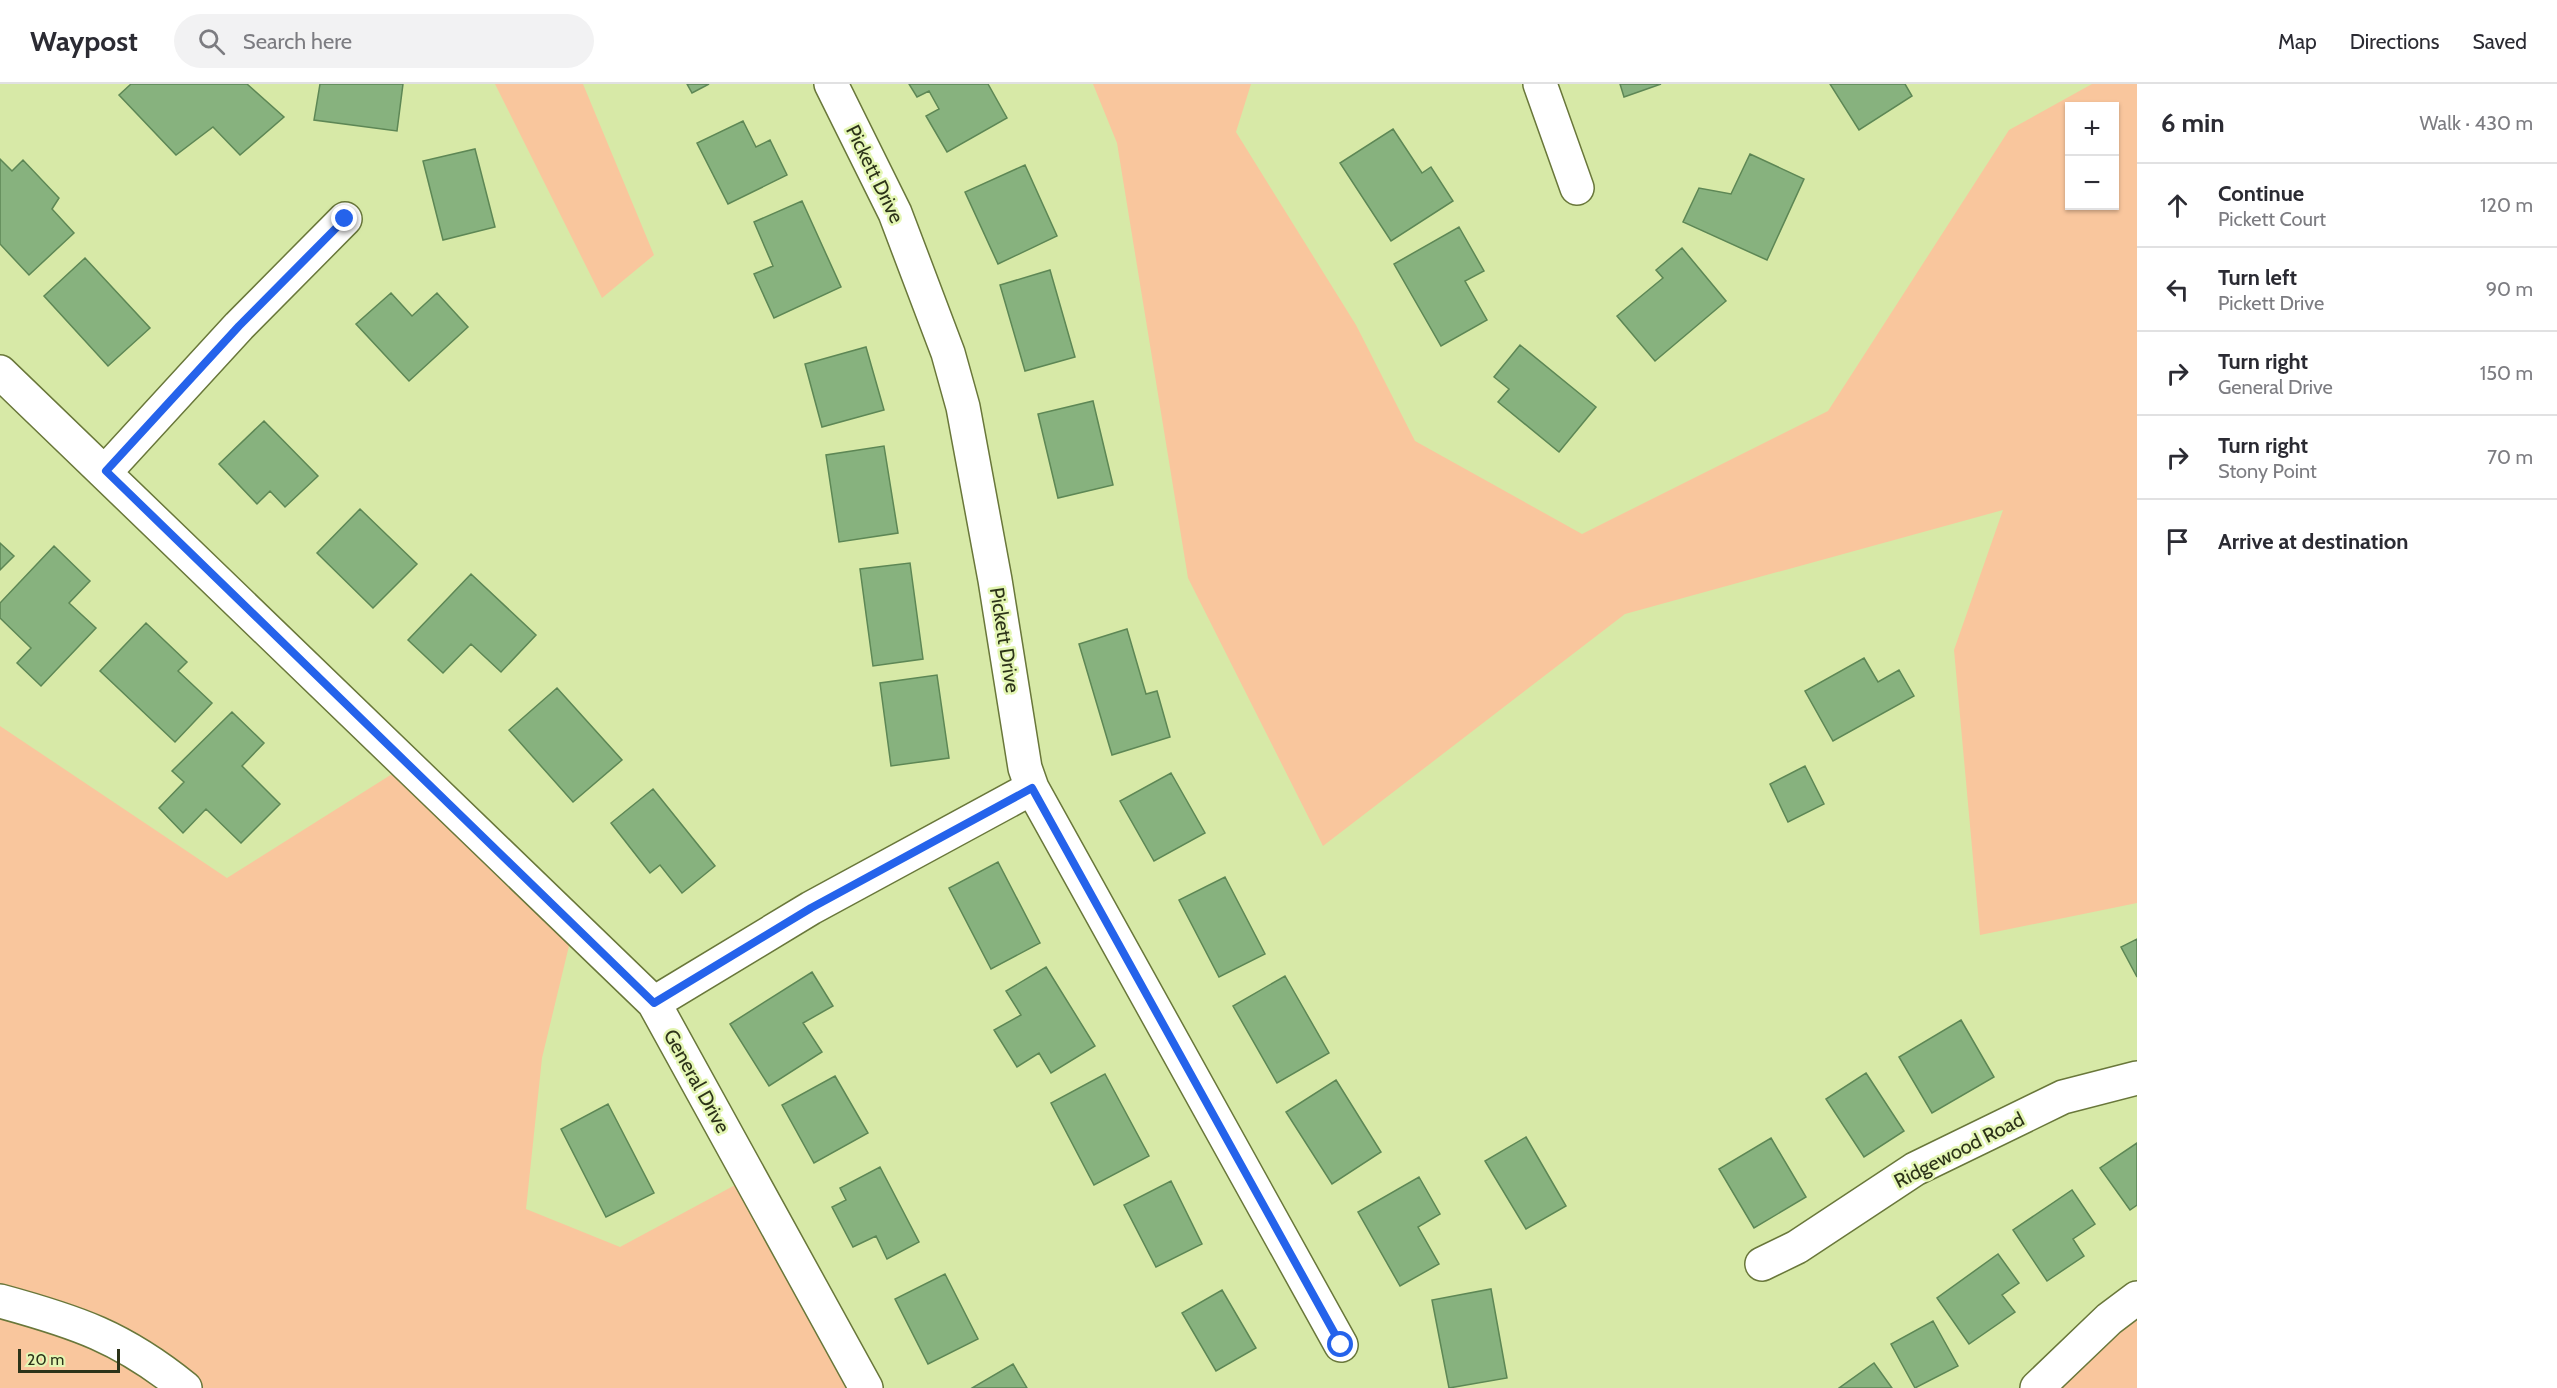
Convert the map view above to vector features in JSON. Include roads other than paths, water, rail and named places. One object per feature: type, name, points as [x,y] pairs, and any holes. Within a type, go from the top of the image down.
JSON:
[{"type":"street","name":"Pickett Drive","points":[[831,84],[896,213],[948,353],[963,407],[995,580],[1025,768],[1032,788],[1341,1345]]},
{"type":"street","points":[[1540,84],[1577,188]]},
{"type":"street","points":[[106,471],[239,326],[345,219]]},
{"type":"street","name":"General Drive","points":[[0,372],[106,471],[654,1003],[866,1388]]},
{"type":"street","points":[[654,1003],[811,908],[1032,788]]},
{"type":"street","name":"Ridgewood Road","points":[[1762,1264],[1797,1247],[1925,1164],[2063,1097],[2137,1078]]},
{"type":"street","points":[[2037,1388],[2109,1319],[2137,1298]]},
{"type":"street","points":[[0,1302],[100,1332],[129,1346],[185,1388]]}]
